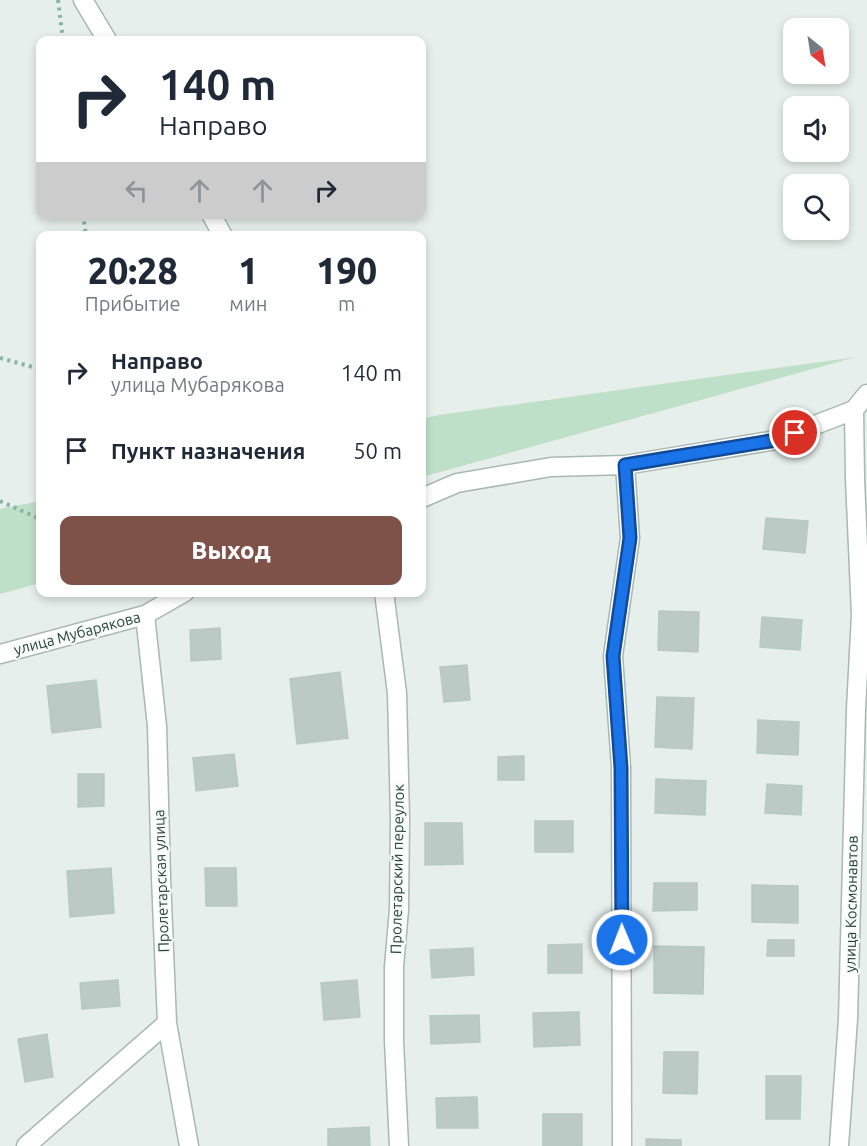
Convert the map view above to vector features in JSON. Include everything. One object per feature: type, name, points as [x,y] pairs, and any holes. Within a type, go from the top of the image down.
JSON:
[{"type":"street","points":[[83,0],[105,36]]},
{"type":"street","points":[[426,496],[456,483],[551,467],[625,465],[776,440],[854,410],[867,394]]},
{"type":"street","name":"улица Космонавтов","points":[[839,1146],[848,1018],[856,709],[861,615],[854,410]]},
{"type":"street","points":[[622,1146],[621,768],[613,656],[630,538],[625,465]]},
{"type":"street","name":"улица Мубарякова","points":[[0,654],[145,615],[176,597]]},
{"type":"street","name":"Пролетарский переулок","points":[[385,597],[397,693],[400,819],[399,909],[394,968],[394,1041],[399,1146]]},
{"type":"street","name":"Пролетарская улица","points":[[145,615],[157,726],[166,1023],[189,1146]]},
{"type":"street","points":[[26,1146],[166,1023]]},
{"type":"path","points":[[58,0],[62,36]]},
{"type":"path","points":[[0,358],[36,368]]},
{"type":"path","points":[[0,501],[36,517]]},
{"type":"green space","points":[[856,357],[426,476],[426,418]]},
{"type":"green space","points":[[36,502],[36,584],[0,594],[0,509]]},
{"type":"building","points":[[766,518],[808,521],[805,553],[763,549]]},
{"type":"building","points":[[659,611],[699,612],[698,652],[658,650]]},
{"type":"building","points":[[762,617],[802,620],[800,650],[760,647]]},
{"type":"building","points":[[220,628],[221,659],[191,661],[190,630]]},
{"type":"building","points":[[467,665],[470,700],[444,702],[440,667]]},
{"type":"building","points":[[340,672],[348,738],[297,744],[290,679]]},
{"type":"building","points":[[96,680],[101,727],[52,733],[47,686]]},
{"type":"building","points":[[657,697],[694,698],[692,749],[655,747]]},
{"type":"building","points":[[758,720],[799,722],[798,755],[757,753]]},
{"type":"building","points":[[234,754],[238,786],[196,791],[193,758]]},
{"type":"building","points":[[524,756],[524,780],[498,780],[498,757]]},
{"type":"building","points":[[78,774],[104,774],[104,806],[78,807]]},
{"type":"building","points":[[656,779],[706,781],[705,815],[655,813]]},
{"type":"building","points":[[767,784],[802,786],[801,815],[765,813]]},
{"type":"building","points":[[535,821],[573,821],[573,852],[535,852]]},
{"type":"building","points":[[425,823],[462,823],[463,864],[425,865]]},
{"type":"building","points":[[111,868],[114,913],[70,917],[67,871]]},
{"type":"building","points":[[205,868],[236,868],[237,906],[206,906]]},
{"type":"building","points":[[654,883],[697,883],[697,910],[653,911]]},
{"type":"building","points":[[752,885],[798,886],[798,923],[752,922]]},
{"type":"building","points":[[768,940],[794,940],[794,956],[767,956]]},
{"type":"building","points":[[582,944],[582,973],[548,973],[548,945]]},
{"type":"building","points":[[654,946],[704,947],[703,994],[654,993]]},
{"type":"building","points":[[473,948],[474,975],[432,978],[430,950]]},
{"type":"building","points":[[118,980],[120,1006],[82,1009],[80,983]]},
{"type":"building","points":[[357,980],[360,1017],[324,1020],[321,983]]},
{"type":"building","points":[[579,1012],[580,1045],[534,1047],[533,1013]]},
{"type":"building","points":[[479,1015],[480,1042],[431,1044],[430,1016]]},
{"type":"building","points":[[47,1034],[53,1077],[25,1082],[18,1039]]},
{"type":"building","points":[[664,1052],[698,1052],[697,1094],[663,1093]]},
{"type":"building","points":[[766,1076],[801,1076],[800,1119],[766,1119]]},
{"type":"building","points":[[477,1097],[478,1128],[437,1128],[436,1098]]},
{"type":"building","points":[[543,1114],[582,1114],[582,1146],[543,1146]]},
{"type":"building","points":[[369,1127],[370,1146],[328,1146],[328,1129]]},
{"type":"building","points":[[646,1139],[681,1140],[681,1146],[646,1146]]},
{"type":"route","points":[[622,940],[621,768],[613,656],[630,538],[625,465],[776,440],[795,433]]}]
